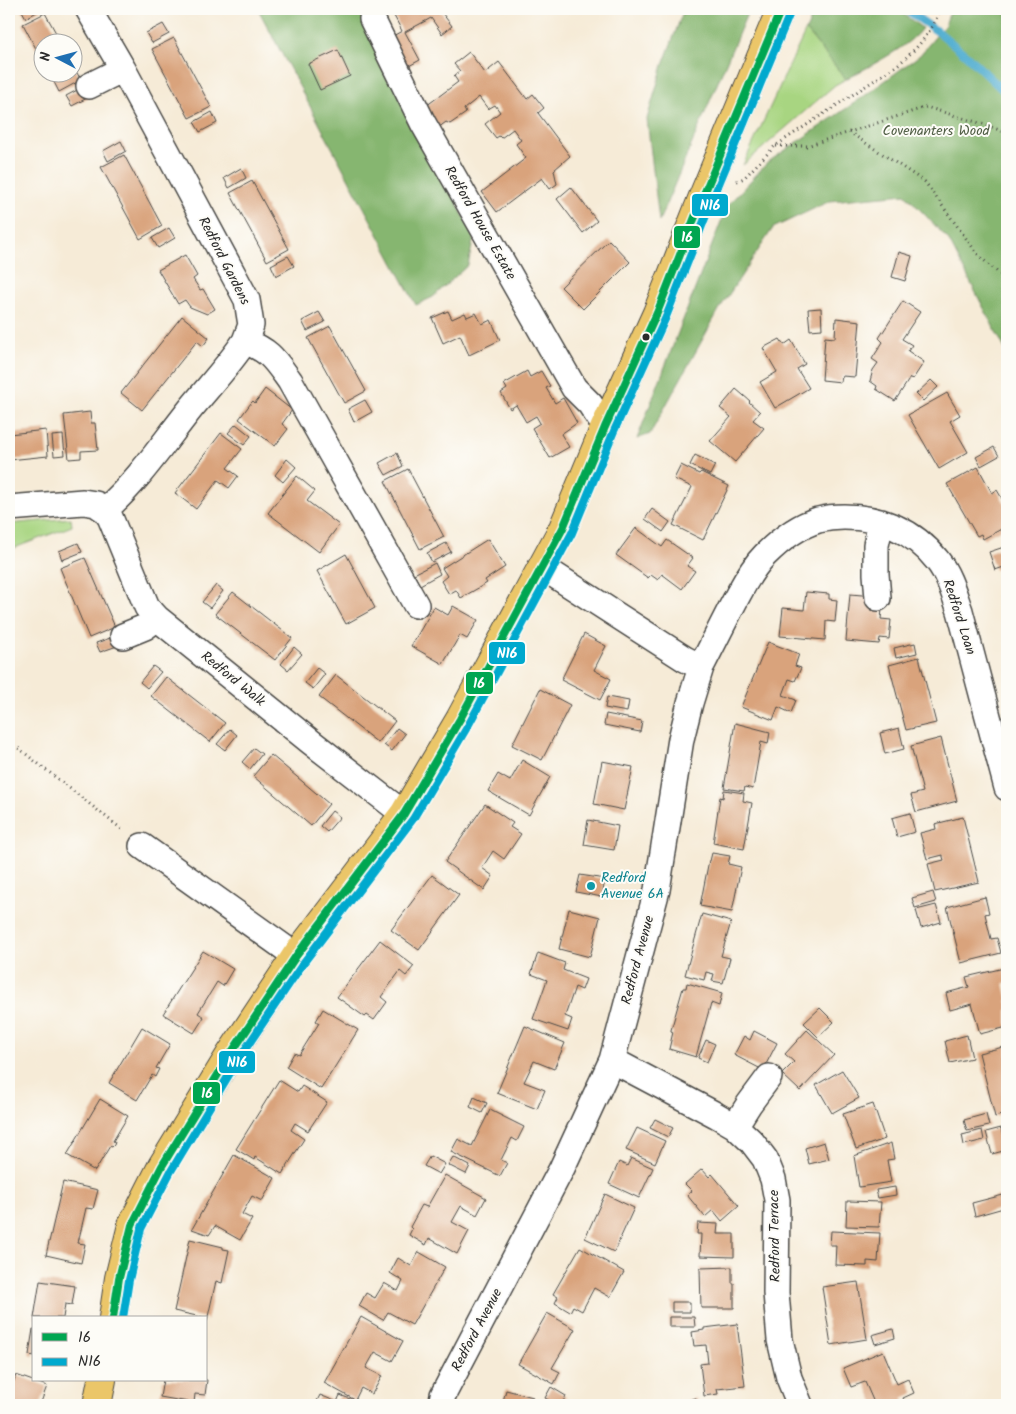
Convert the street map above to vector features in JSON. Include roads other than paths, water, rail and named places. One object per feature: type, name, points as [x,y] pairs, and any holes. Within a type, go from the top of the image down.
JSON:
[{"type":"main road","points":[[113,1316],[119,1278],[132,1225],[158,1174],[230,1055],[296,956],[404,814],[460,719],[563,528],[657,313],[781,9]]},
{"type":"main road","points":[[97,1405],[102,1382]]},
{"type":"street","name":"Redford Gardens","points":[[88,9],[123,69],[248,300],[251,325],[245,341]]},
{"type":"street","name":"Redford House Estate","points":[[374,9],[372,19],[423,123],[574,388],[590,404],[606,427]]},
{"type":"street","points":[[89,86],[123,69]]},
{"type":"street","points":[[9,508],[83,502],[96,504],[105,510],[131,484],[209,386],[234,358],[245,341],[260,347],[272,356],[290,381],[414,606]]},
{"type":"street","name":"Redford Walk","points":[[105,510],[110,517],[148,607],[157,618],[303,736],[404,814]]},
{"type":"street","name":"Redford Loan","points":[[702,667],[748,578],[763,556],[781,541],[800,528],[818,520],[858,517],[881,522],[901,530],[921,543],[938,561],[952,587],[1007,788]]},
{"type":"street","points":[[878,598],[876,545],[881,522]]},
{"type":"street","points":[[542,567],[685,659],[702,667]]},
{"type":"street","points":[[123,636],[145,627],[157,618]]},
{"type":"street","name":"Redford Avenue","points":[[442,1405],[443,1395],[562,1168],[612,1060],[656,890],[681,739],[702,667]]},
{"type":"street","points":[[142,846],[296,956]]},
{"type":"street","name":"Redford Terrace","points":[[612,1060],[735,1126],[752,1142],[765,1159],[773,1179],[777,1200],[776,1292],[780,1340],[788,1378],[800,1405]]},
{"type":"street","points":[[735,1126],[770,1077]]},
{"type":"waterway","points":[[905,9],[941,34],[1007,94]]},
{"type":"place","name":"Redford Avenue 6A","points":[[591,886]]},
{"type":"park label","name":"Covenanters Wood","points":[[936,131]]}]
